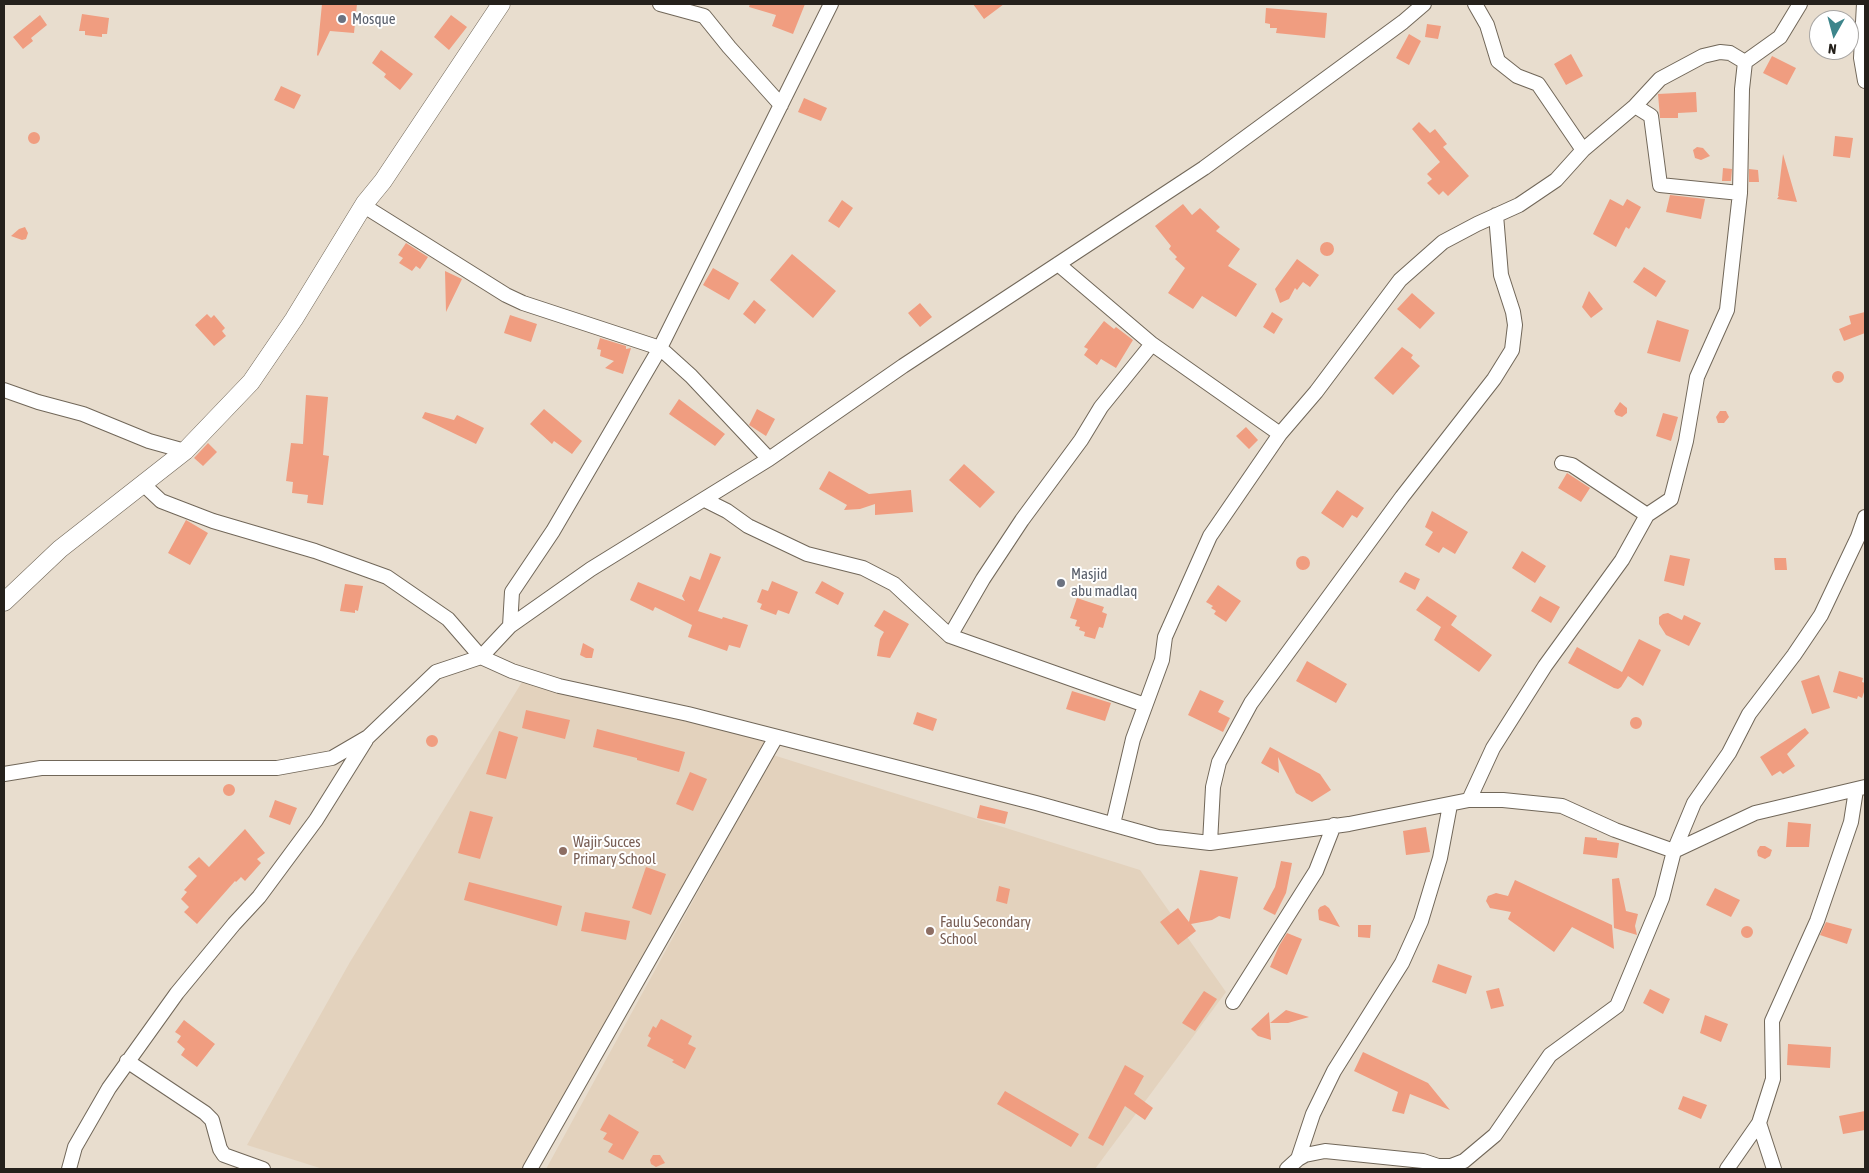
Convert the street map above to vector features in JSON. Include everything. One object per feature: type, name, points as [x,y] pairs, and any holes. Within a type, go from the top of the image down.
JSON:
[{"type":"street","points":[[4,602],[60,549],[185,451],[251,382],[294,319],[364,206],[500,4]]},
{"type":"street","points":[[660,4],[704,16],[781,106]]},
{"type":"street","points":[[510,626],[512,592],[558,523],[660,348],[831,4]]},
{"type":"street","points":[[4,774],[41,768],[277,768],[332,758],[368,737],[436,672],[480,656],[510,626],[591,570],[769,460],[902,366],[1114,229],[1204,168],[1403,22],[1424,4]]},
{"type":"street","points":[[1475,4],[1487,25],[1498,61],[1517,76],[1538,84],[1583,150]]},
{"type":"street","points":[[1469,800],[1494,748],[1545,666],[1622,560],[1647,515],[1671,499],[1686,441],[1697,376],[1727,310],[1740,193],[1742,89],[1745,62],[1780,37],[1800,4]]},
{"type":"street","points":[[1864,4],[1861,58],[1865,81]]},
{"type":"street","points":[[1113,824],[1133,739],[1162,660],[1165,637],[1210,536],[1280,434],[1316,392],[1400,280],[1443,242],[1496,215],[1519,206],[1556,180],[1583,150],[1635,106],[1660,79],[1703,56],[1720,52],[1730,53],[1745,62]]},
{"type":"street","points":[[1635,106],[1651,116],[1660,185],[1740,193]]},
{"type":"street","points":[[364,206],[506,295],[523,303],[660,348],[691,376],[769,460]]},
{"type":"street","points":[[1210,842],[1213,787],[1219,762],[1251,703],[1402,498],[1494,379],[1512,350],[1515,325],[1513,312],[1501,275],[1496,215]]},
{"type":"street","points":[[1058,264],[1152,344],[1280,434]]},
{"type":"street","points":[[950,636],[983,579],[1022,520],[1082,440],[1101,407],[1152,344]]},
{"type":"street","points":[[4,390],[38,402],[83,414],[148,441],[185,451]]},
{"type":"street","points":[[1562,463],[1572,465],[1647,515]]},
{"type":"street","points":[[143,484],[161,500],[213,521],[316,551],[387,577],[448,618],[480,656],[512,671],[559,686],[688,714],[1036,803],[1158,837],[1210,842],[1349,824],[1469,800],[1503,800],[1562,806],[1616,830],[1674,850],[1755,813],[1861,789],[1817,921],[1772,1021],[1773,1079],[1759,1123],[1727,1169]]},
{"type":"street","points":[[705,500],[748,526],[807,554],[863,568],[894,584],[950,636],[1144,705]]},
{"type":"street","points":[[1287,1169],[1298,1159],[1314,1152],[1325,1151],[1421,1165],[1451,1166],[1464,1162],[1495,1136],[1550,1055],[1617,1006],[1662,898],[1674,850],[1694,803],[1728,753],[1749,714],[1794,655],[1821,615],[1858,537],[1865,517]]},
{"type":"street","points":[[69,1169],[75,1147],[109,1088],[177,993],[259,897],[316,820],[368,737]]},
{"type":"street","points":[[530,1169],[776,737]]},
{"type":"street","points":[[1298,1159],[1313,1114],[1334,1071],[1402,963],[1421,921],[1440,858],[1450,805]]},
{"type":"street","points":[[1233,1002],[1316,872],[1334,825]]},
{"type":"street","points":[[128,1062],[206,1113],[212,1120],[220,1149],[224,1154],[263,1169]]},
{"type":"street","points":[[1759,1123],[1774,1169]]},
{"type":"shaded area","name":"Wajir Succes Primary School","points":[[522,682],[771,740],[528,1169],[323,1169],[247,1145],[350,962]]},
{"type":"shaded area","name":"Faulu Secondary School","points":[[773,755],[1140,870],[1226,992],[1095,1169],[546,1169]]},
{"type":"building","points":[[322,4],[357,4],[354,33],[330,31],[318,56],[317,55]]},
{"type":"building","points":[[750,4],[805,4],[793,34],[772,26],[776,15],[749,7]]},
{"type":"building","points":[[973,4],[1004,4],[984,19]]},
{"type":"building","points":[[1266,8],[1327,13],[1325,38],[1276,33],[1277,28],[1270,28],[1270,24],[1265,23]]},
{"type":"building","points":[[82,14],[109,18],[107,34],[102,34],[102,37],[85,35],[85,31],[79,31]]},
{"type":"building","points":[[40,15],[47,25],[31,38],[33,41],[23,49],[13,37]]},
{"type":"building","points":[[451,15],[467,27],[449,50],[434,37]]},
{"type":"building","points":[[1427,24],[1441,26],[1438,39],[1425,37]]},
{"type":"building","points":[[1409,34],[1421,41],[1409,65],[1396,58]]},
{"type":"building","points":[[381,50],[413,74],[400,90],[384,77],[386,74],[372,63]]},
{"type":"building","points":[[1571,54],[1583,76],[1566,85],[1554,64]]},
{"type":"building","points":[[1772,56],[1796,68],[1787,85],[1763,73]]},
{"type":"building","points":[[281,86],[301,95],[294,109],[274,100]]},
{"type":"building","points":[[1696,92],[1697,112],[1678,113],[1678,118],[1660,118],[1658,94]]},
{"type":"building","points":[[804,98],[827,108],[821,121],[798,112]]},
{"type":"building","points":[[1419,122],[1430,133],[1435,129],[1447,144],[1443,147],[1469,176],[1448,196],[1443,191],[1439,195],[1427,183],[1432,179],[1427,174],[1440,162],[1412,129]]},
{"type":"building","points":[[32,132],[36,132],[40,138],[36,144],[32,144],[28,140],[28,136]]},
{"type":"building","points":[[1835,136],[1853,138],[1850,158],[1833,156]]},
{"type":"building","points":[[1697,147],[1703,148],[1710,156],[1701,160],[1695,158],[1693,150]]},
{"type":"building","points":[[1783,154],[1797,202],[1777,199],[1779,196]]},
{"type":"building","points":[[1723,168],[1732,169],[1731,181],[1722,181]]},
{"type":"building","points":[[1749,169],[1758,170],[1759,182],[1749,182]]},
{"type":"building","points":[[1670,195],[1705,199],[1701,219],[1666,212]]},
{"type":"building","points":[[1610,199],[1623,206],[1627,199],[1641,207],[1629,229],[1626,227],[1616,247],[1593,234]]},
{"type":"building","points":[[842,200],[853,208],[839,228],[828,221]]},
{"type":"building","points":[[1183,204],[1192,215],[1200,208],[1220,227],[1216,231],[1240,249],[1228,266],[1257,284],[1236,317],[1202,296],[1193,309],[1168,293],[1185,268],[1175,259],[1177,257],[1169,249],[1171,246],[1155,226]]},
{"type":"building","points":[[25,227],[28,233],[26,239],[22,240],[11,236],[19,229]]},
{"type":"building","points":[[1327,242],[1332,244],[1334,249],[1332,254],[1327,256],[1322,254],[1320,249],[1322,244]]},
{"type":"building","points":[[406,243],[428,257],[420,269],[416,266],[412,271],[399,263],[403,258],[398,255]]},
{"type":"building","points":[[792,254],[836,291],[813,318],[770,280]]},
{"type":"building","points":[[1297,259],[1319,275],[1310,287],[1303,282],[1297,290],[1295,288],[1289,299],[1280,303],[1275,289]]},
{"type":"building","points":[[1644,267],[1666,281],[1656,297],[1633,282]]},
{"type":"building","points":[[713,268],[739,283],[729,300],[703,285]]},
{"type":"building","points":[[445,271],[462,279],[446,312]]},
{"type":"building","points":[[1589,291],[1603,309],[1591,318],[1582,307]]},
{"type":"building","points":[[1412,293],[1435,313],[1420,329],[1397,309]]},
{"type":"building","points":[[754,300],[766,310],[755,324],[743,314]]},
{"type":"building","points":[[920,303],[932,317],[920,327],[908,313]]},
{"type":"building","points":[[1272,312],[1283,319],[1274,334],[1263,327]]},
{"type":"building","points":[[1865,312],[1865,333],[1844,341],[1839,329],[1851,324],[1849,316]]},
{"type":"building","points":[[207,314],[211,318],[214,315],[225,328],[222,331],[226,336],[214,346],[195,325]]},
{"type":"building","points":[[510,315],[537,324],[531,342],[504,333]]},
{"type":"building","points":[[1657,320],[1689,330],[1680,362],[1647,353]]},
{"type":"building","points":[[1104,321],[1114,329],[1116,327],[1133,340],[1116,368],[1101,359],[1097,365],[1084,355],[1088,349],[1084,347]]},
{"type":"building","points":[[600,338],[626,346],[626,349],[631,348],[623,374],[605,368],[614,361],[600,356],[601,350],[597,349]]},
{"type":"building","points":[[1402,347],[1413,355],[1411,358],[1420,366],[1393,395],[1374,378]]},
{"type":"building","points":[[1836,371],[1840,371],[1844,377],[1840,383],[1836,383],[1832,379],[1832,375]]},
{"type":"building","points":[[306,395],[328,397],[323,455],[329,456],[323,505],[307,503],[308,495],[292,493],[293,482],[286,481],[291,443],[303,444]]},
{"type":"building","points":[[679,399],[725,434],[715,446],[669,414]]},
{"type":"building","points":[[1620,402],[1627,408],[1627,413],[1622,417],[1616,415],[1614,411]]},
{"type":"building","points":[[544,409],[582,441],[572,454],[554,441],[552,444],[530,424]]},
{"type":"building","points":[[757,409],[775,419],[766,436],[749,425]]},
{"type":"building","points":[[1720,411],[1726,411],[1729,417],[1724,423],[1718,423],[1716,417]]},
{"type":"building","points":[[425,412],[454,420],[457,415],[484,428],[476,444],[422,418]]},
{"type":"building","points":[[1663,413],[1678,417],[1671,441],[1656,436]]},
{"type":"building","points":[[1246,427],[1258,440],[1249,449],[1236,436]]},
{"type":"building","points":[[208,443],[217,452],[203,466],[194,458]]},
{"type":"building","points":[[964,464],[995,492],[980,508],[949,480]]},
{"type":"building","points":[[829,471],[869,494],[911,490],[913,512],[875,515],[875,504],[860,509],[844,510],[847,505],[819,489]]},
{"type":"building","points":[[1567,473],[1590,488],[1581,502],[1558,488]]},
{"type":"building","points":[[1337,490],[1364,508],[1357,518],[1352,515],[1343,528],[1321,513]]},
{"type":"building","points":[[1432,511],[1468,532],[1455,554],[1443,547],[1439,553],[1425,545],[1433,532],[1425,527]]},
{"type":"building","points":[[186,520],[208,533],[190,565],[168,553]]},
{"type":"building","points":[[1522,551],[1546,566],[1535,583],[1512,568]]},
{"type":"building","points":[[710,553],[721,557],[698,611],[748,625],[740,648],[729,645],[727,651],[688,637],[692,625],[655,607],[653,611],[630,600],[638,582],[685,601],[682,596],[690,576],[700,580]]},
{"type":"building","points":[[1670,555],[1690,559],[1684,586],[1664,581]]},
{"type":"building","points":[[1303,556],[1308,558],[1310,563],[1308,568],[1303,570],[1298,568],[1296,563],[1298,558]]},
{"type":"building","points":[[1774,558],[1786,558],[1787,570],[1775,570]]},
{"type":"building","points":[[1405,572],[1420,579],[1415,590],[1399,582]]},
{"type":"building","points":[[772,581],[798,592],[789,614],[778,610],[776,615],[760,609],[762,604],[757,602],[762,589],[768,591]]},
{"type":"building","points":[[822,581],[844,593],[838,605],[815,593]]},
{"type":"building","points":[[345,584],[363,586],[358,611],[355,610],[355,613],[340,611]]},
{"type":"building","points":[[1218,585],[1241,601],[1226,622],[1214,614],[1216,611],[1211,608],[1213,606],[1206,602]]},
{"type":"building","points":[[1427,596],[1457,616],[1451,625],[1492,655],[1479,672],[1434,640],[1441,627],[1416,610]]},
{"type":"building","points":[[1540,596],[1560,607],[1551,623],[1531,611]]},
{"type":"building","points":[[1077,598],[1104,607],[1102,612],[1107,614],[1103,628],[1099,627],[1095,639],[1084,636],[1085,632],[1079,630],[1080,627],[1075,626],[1077,620],[1070,618]]},
{"type":"building","points":[[884,610],[909,624],[890,658],[877,656],[880,639],[884,632],[874,626]]},
{"type":"building","points":[[1668,613],[1682,620],[1684,615],[1701,623],[1689,646],[1666,635],[1659,624],[1659,617]]},
{"type":"building","points":[[1639,639],[1661,650],[1643,686],[1628,676],[1621,687],[1618,689],[1614,688],[1568,663],[1577,647],[1622,672]]},
{"type":"building","points":[[583,643],[594,649],[592,658],[580,655]]},
{"type":"building","points":[[1307,661],[1347,684],[1336,703],[1296,681]]},
{"type":"building","points":[[1839,671],[1863,678],[1862,682],[1865,683],[1865,689],[1862,698],[1858,696],[1857,699],[1833,692]]},
{"type":"building","points":[[1819,675],[1830,708],[1812,714],[1801,681]]},
{"type":"building","points":[[1200,690],[1224,701],[1218,712],[1230,718],[1223,732],[1188,715]]},
{"type":"building","points":[[1072,691],[1111,703],[1105,721],[1066,709]]},
{"type":"building","points":[[526,710],[570,720],[565,739],[522,728]]},
{"type":"building","points":[[917,712],[937,719],[933,731],[913,724]]},
{"type":"building","points":[[1634,717],[1638,717],[1642,723],[1638,729],[1634,729],[1630,725],[1630,721]]},
{"type":"building","points":[[1805,728],[1809,733],[1787,754],[1795,766],[1783,774],[1780,771],[1772,776],[1760,757]]},
{"type":"building","points":[[597,729],[685,752],[679,772],[637,760],[637,758],[593,747]]},
{"type":"building","points":[[499,731],[518,737],[506,779],[486,774]]},
{"type":"building","points":[[434,735],[437,736],[437,746],[430,747],[427,746],[426,739],[427,736]]},
{"type":"building","points":[[1270,747],[1320,774],[1331,790],[1312,802],[1296,793],[1278,757],[1279,773],[1261,763]]},
{"type":"building","points":[[690,772],[707,779],[693,811],[676,804]]},
{"type":"building","points":[[227,784],[231,784],[235,790],[231,796],[227,796],[223,792],[223,788]]},
{"type":"building","points":[[275,800],[297,808],[290,825],[269,817]]},
{"type":"building","points":[[980,805],[1008,812],[1005,824],[977,818]]},
{"type":"building","points":[[470,811],[493,817],[480,859],[458,853]]},
{"type":"building","points":[[1788,822],[1811,824],[1809,847],[1786,847]]},
{"type":"building","points":[[1426,827],[1430,852],[1406,855],[1403,831]]},
{"type":"building","points":[[245,829],[265,853],[257,859],[261,863],[245,881],[241,877],[235,881],[197,924],[184,912],[189,907],[181,899],[187,892],[184,890],[197,876],[188,867],[199,857],[209,867]]},
{"type":"building","points":[[1585,837],[1619,843],[1617,858],[1583,854]]},
{"type":"building","points":[[1760,846],[1765,846],[1772,850],[1770,856],[1765,859],[1758,856],[1757,851]]},
{"type":"building","points":[[1281,861],[1292,863],[1286,893],[1275,915],[1263,909],[1275,887]]},
{"type":"building","points":[[646,867],[666,874],[651,915],[632,908]]},
{"type":"building","points":[[1200,870],[1238,877],[1230,919],[1219,916],[1212,920],[1191,924],[1196,931],[1178,945],[1160,922],[1178,908],[1189,922]]},
{"type":"building","points":[[1619,878],[1626,911],[1638,914],[1635,926],[1637,935],[1614,928],[1612,879]]},
{"type":"building","points":[[1515,880],[1612,925],[1614,949],[1572,927],[1554,952],[1508,919],[1511,912],[1490,908],[1486,901],[1488,896],[1496,893],[1508,896]]},
{"type":"building","points":[[469,882],[562,906],[557,926],[464,900]]},
{"type":"building","points":[[999,886],[1010,889],[1007,904],[996,901]]},
{"type":"building","points":[[1715,888],[1740,900],[1731,917],[1706,905]]},
{"type":"building","points":[[1325,905],[1329,908],[1340,927],[1319,920],[1318,910]]},
{"type":"building","points":[[585,912],[630,921],[626,940],[581,931]]},
{"type":"building","points":[[1826,922],[1852,929],[1847,944],[1820,935]]},
{"type":"building","points":[[1358,925],[1371,925],[1370,938],[1358,937]]},
{"type":"building","points":[[1745,926],[1749,926],[1753,932],[1749,938],[1745,938],[1741,934],[1741,930]]},
{"type":"building","points":[[1287,933],[1302,939],[1287,975],[1270,967]]},
{"type":"building","points":[[1438,964],[1472,976],[1466,994],[1432,982]]},
{"type":"building","points":[[1499,988],[1504,1006],[1491,1009],[1486,991]]},
{"type":"building","points":[[1650,989],[1670,999],[1663,1014],[1643,1003]]},
{"type":"building","points":[[1204,991],[1217,999],[1195,1031],[1182,1023]]},
{"type":"building","points":[[1286,1010],[1309,1017],[1288,1023],[1270,1023]]},
{"type":"building","points":[[1269,1012],[1271,1040],[1258,1036],[1251,1029]]},
{"type":"building","points":[[1705,1015],[1728,1024],[1721,1042],[1700,1033]]},
{"type":"building","points":[[661,1019],[692,1036],[688,1044],[696,1048],[685,1069],[672,1062],[674,1060],[647,1046],[651,1038],[648,1036],[653,1026],[656,1028]]},
{"type":"building","points":[[184,1020],[215,1044],[197,1067],[181,1055],[185,1049],[177,1042],[181,1036],[175,1032]]},
{"type":"building","points":[[1788,1044],[1831,1047],[1830,1068],[1787,1065]]},
{"type":"building","points":[[1363,1052],[1428,1083],[1450,1110],[1410,1094],[1404,1114],[1392,1111],[1398,1092],[1354,1071]]},
{"type":"building","points":[[1125,1065],[1144,1076],[1134,1094],[1153,1108],[1145,1120],[1125,1106],[1103,1146],[1088,1138]]},
{"type":"building","points":[[1005,1091],[1079,1134],[1071,1147],[997,1104]]},
{"type":"building","points":[[1683,1096],[1707,1105],[1701,1119],[1678,1109]]},
{"type":"building","points":[[1865,1111],[1865,1130],[1843,1134],[1839,1116]]},
{"type":"building","points":[[609,1114],[639,1132],[623,1160],[608,1152],[613,1144],[603,1139],[607,1133],[600,1130]]},
{"type":"building","points":[[653,1155],[660,1155],[665,1163],[656,1167],[651,1164],[650,1160]]},
{"type":"place","name":"Mosque","points":[[342,19]]},
{"type":"place","name":"Masjid abu madlaq","points":[[1061,583]]},
{"type":"place","name":"Wajir Succes Primary School","points":[[563,851]]},
{"type":"place","name":"Faulu Secondary School","points":[[930,931]]}]
